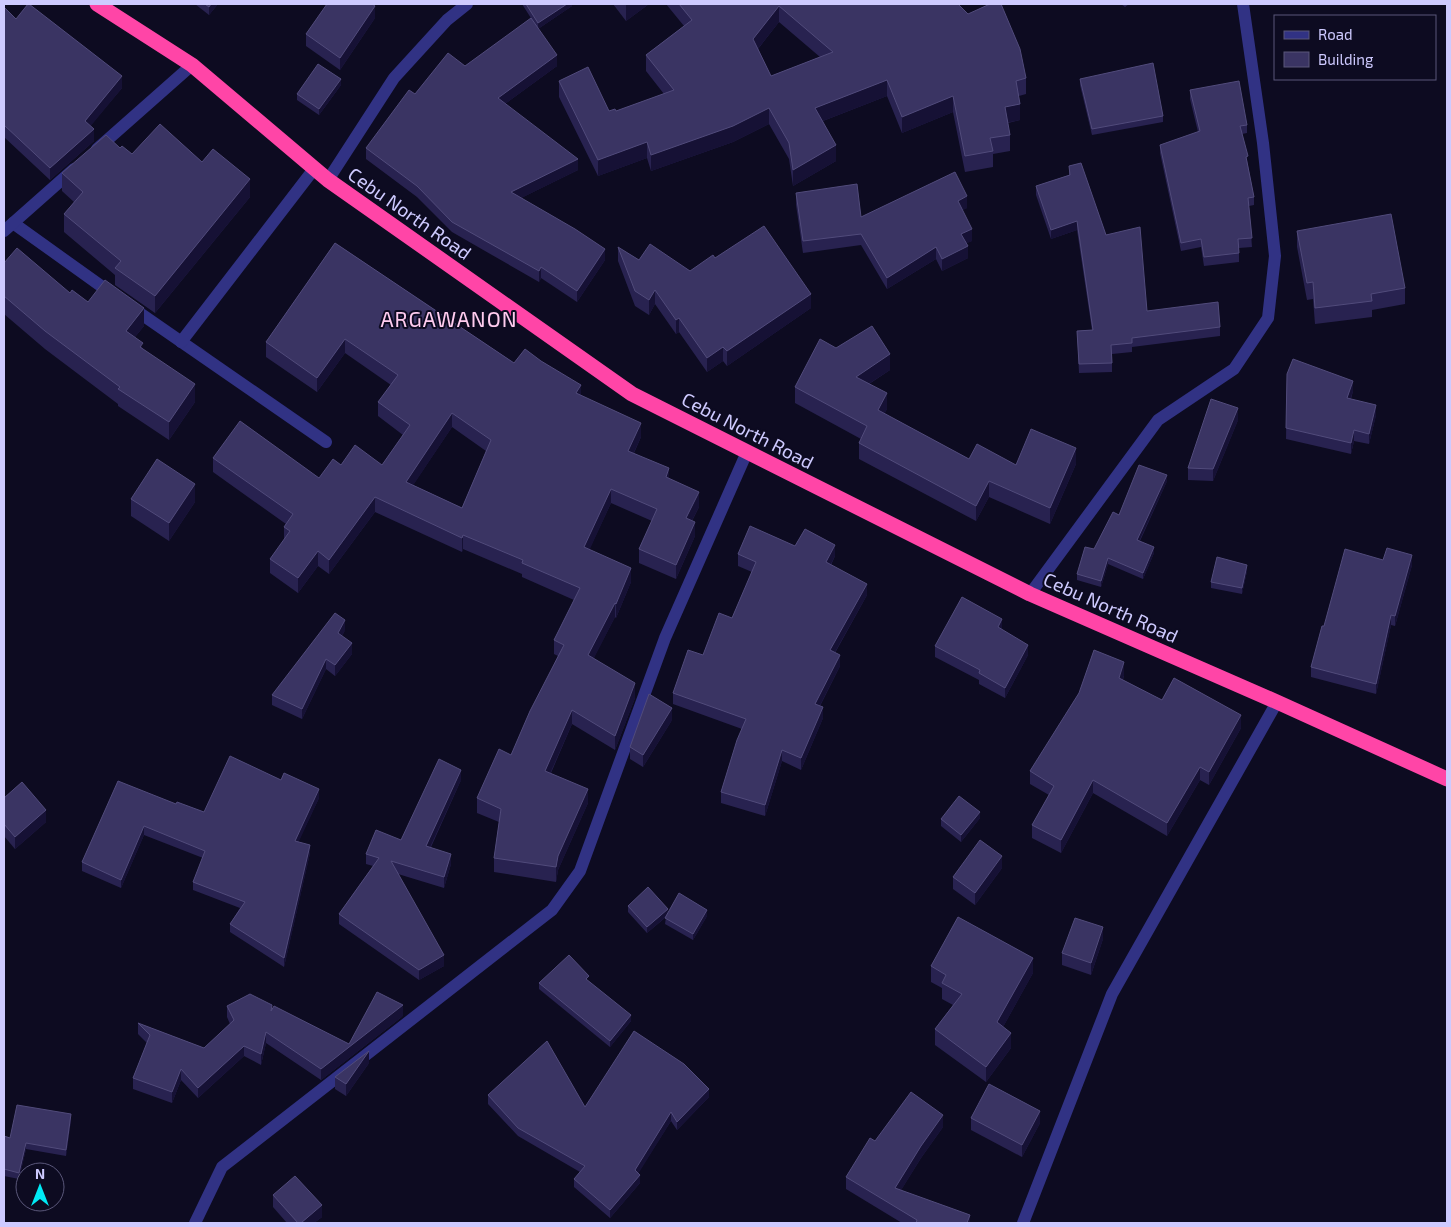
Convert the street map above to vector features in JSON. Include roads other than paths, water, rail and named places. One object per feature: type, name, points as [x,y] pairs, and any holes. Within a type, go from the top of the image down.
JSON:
[{"type":"highway","name":"Cebu North Road","points":[[97,4],[192,65],[328,180],[632,394],[1030,594],[1447,779]]},
{"type":"street","points":[[328,180],[394,78],[447,20],[467,4]]},
{"type":"street","points":[[1030,594],[1158,420],[1234,369],[1268,318],[1275,256],[1263,142],[1243,4]]},
{"type":"street","points":[[192,65],[8,227],[181,342],[326,442]]},
{"type":"street","points":[[181,342],[314,169]]},
{"type":"street","points":[[195,1223],[222,1167],[552,910],[569,887],[580,871],[666,638],[747,452]]},
{"type":"street","points":[[1024,1223],[1112,994],[1277,702]]},
{"type":"district","name":"ARGAWANON","points":[[449,318]]}]
